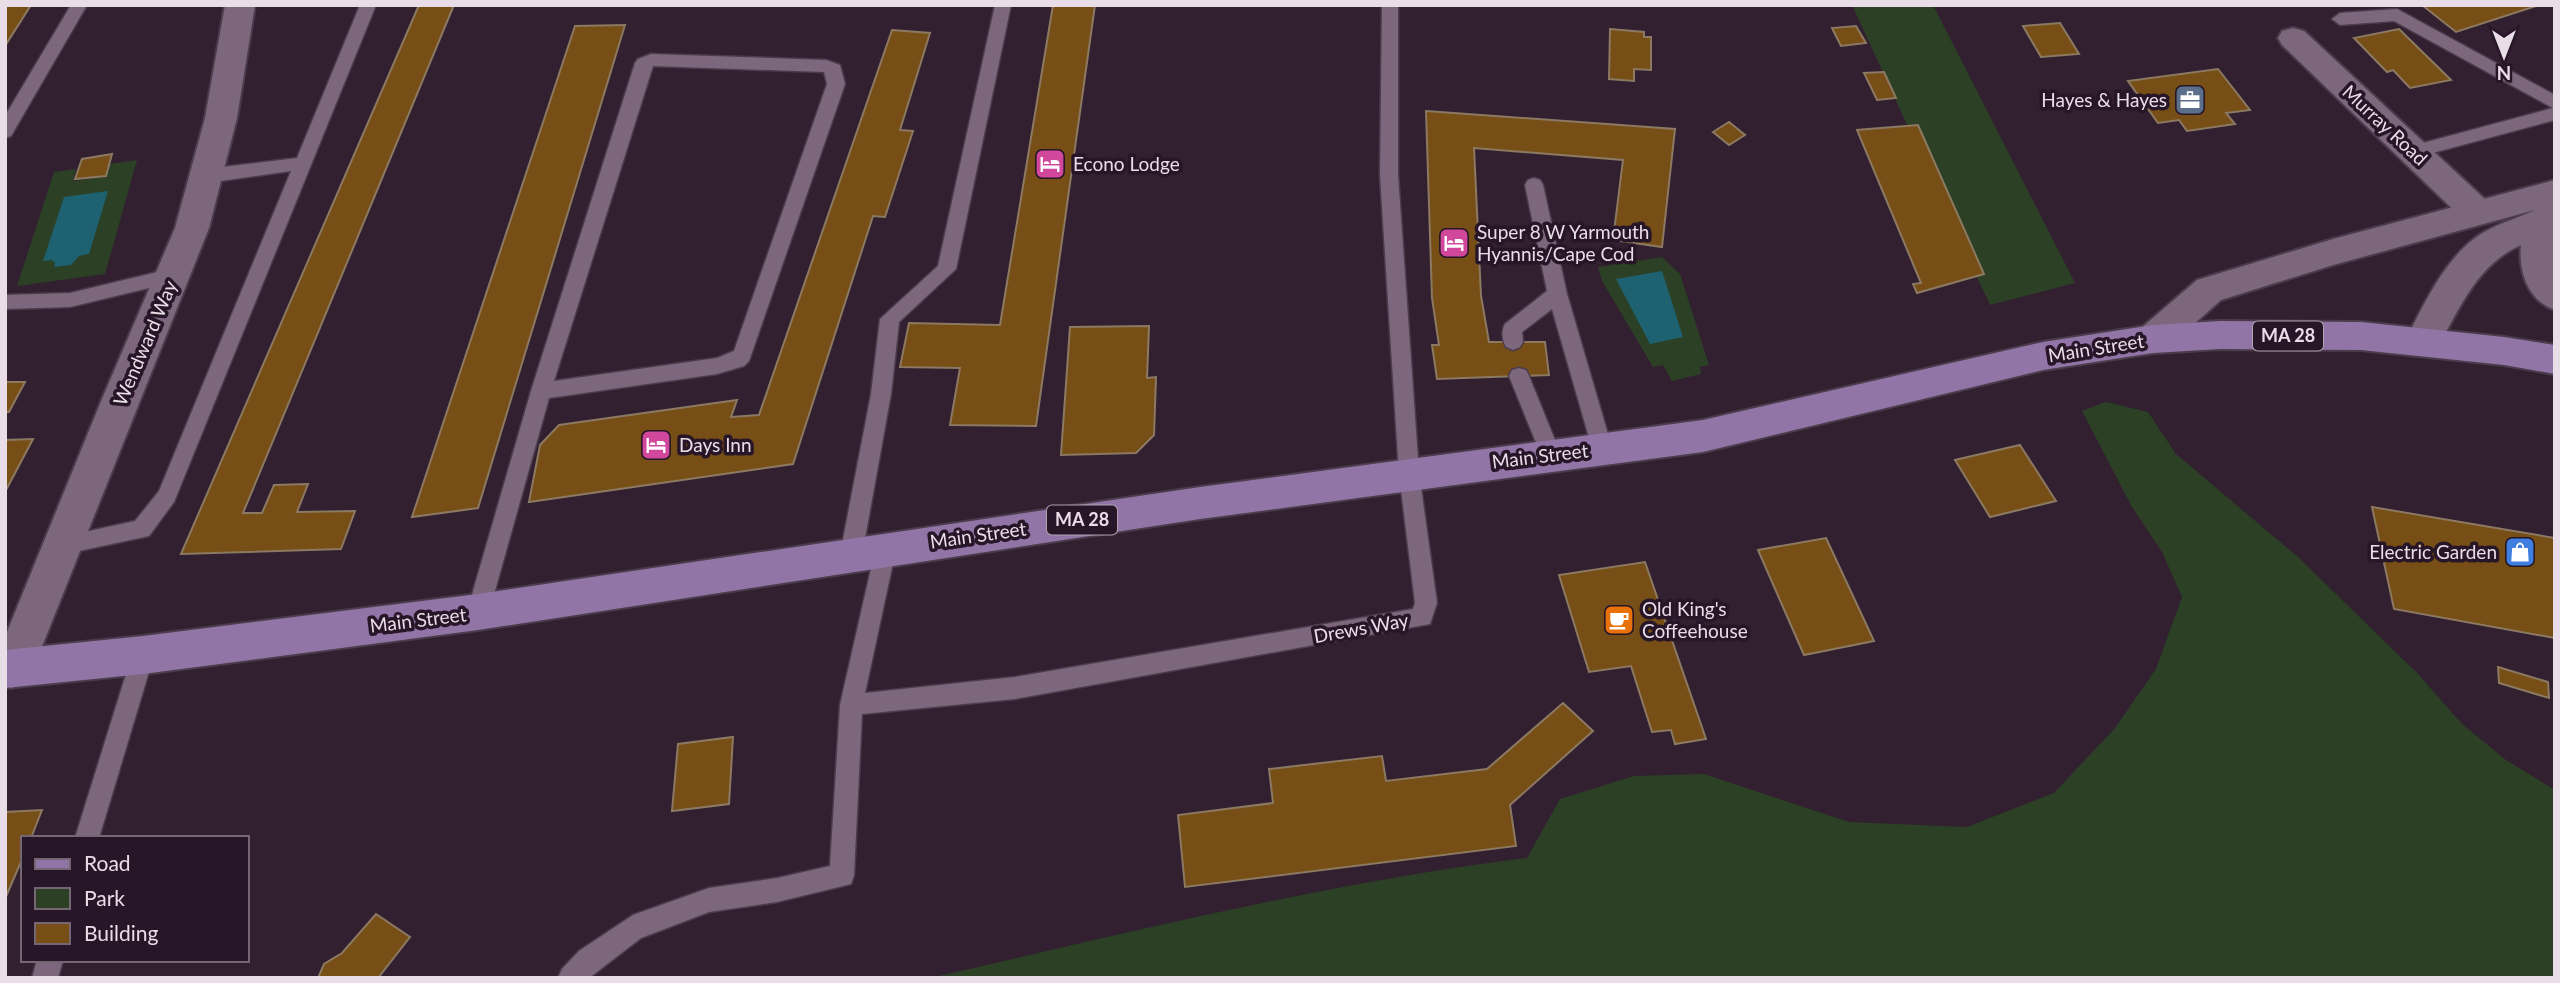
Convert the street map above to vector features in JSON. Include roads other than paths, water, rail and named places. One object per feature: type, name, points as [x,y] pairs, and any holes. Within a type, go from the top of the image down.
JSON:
[{"type":"main road","name":"Main Street","points":[[9,669],[144,655],[478,612],[1409,473],[1703,436],[2043,356],[2153,339],[2220,335],[2349,336],[2423,341]]},
{"type":"main road","name":"MA 28","points":[[2423,341],[2555,359]]},
{"type":"street","name":"Wendward Way","points":[[9,669],[65,545],[120,398],[174,275],[192,226],[228,93],[240,5]]},
{"type":"street","name":"Murray Road","points":[[2293,38],[2476,211]]},
{"type":"street","name":"Main Street","points":[[2153,339],[2209,290],[2476,211],[2555,192]]},
{"type":"street","points":[[2548,219],[2536,254],[2538,275],[2555,296]]},
{"type":"street","points":[[2423,341],[2466,272],[2488,247],[2548,219]]},
{"type":"lane","points":[[5,132],[79,5]]},
{"type":"lane","points":[[65,545],[141,530],[167,496],[369,5]]},
{"type":"lane","points":[[571,978],[588,960],[633,928],[709,900],[778,890],[842,875],[850,705],[868,552],[890,318],[947,269],[1003,5]]},
{"type":"lane","name":"Drews Way","points":[[850,705],[1015,688],[1422,617],[1426,603],[1409,473],[1390,175],[1390,5]]},
{"type":"lane","points":[[2340,19],[2397,15],[2555,103]]},
{"type":"lane","points":[[478,612],[541,391],[644,63],[651,60],[826,66],[834,69],[836,84],[742,355],[737,360],[717,366],[541,391]]},
{"type":"lane","points":[[2414,152],[2555,114]]},
{"type":"lane","points":[[206,176],[305,163]]},
{"type":"lane","points":[[1534,185],[1557,294],[1602,449]]},
{"type":"lane","points":[[5,302],[69,300],[174,275]]},
{"type":"lane","points":[[1513,342],[1513,329],[1557,294]]},
{"type":"lane","points":[[1519,376],[1551,455]]},
{"type":"lane","points":[[89,836],[144,655]]},
{"type":"water","points":[[108,191],[89,254],[79,256],[71,265],[54,267],[52,260],[43,261],[64,197]]},
{"type":"water","points":[[1662,271],[1683,337],[1650,344],[1616,279]]},
{"type":"place","name":"Hayes & Hayes","points":[[2190,100]]},
{"type":"place","name":"Econo Lodge","points":[[1050,164]]},
{"type":"place","name":"Super 8 W Yarmouth Hyannis/Cape Cod","points":[[1454,243]]},
{"type":"place","name":"Days Inn","points":[[656,445]]},
{"type":"place","name":"Electric Garden","points":[[2520,552]]},
{"type":"place","name":"Old King's Coffeehouse","points":[[1619,620]]}]
